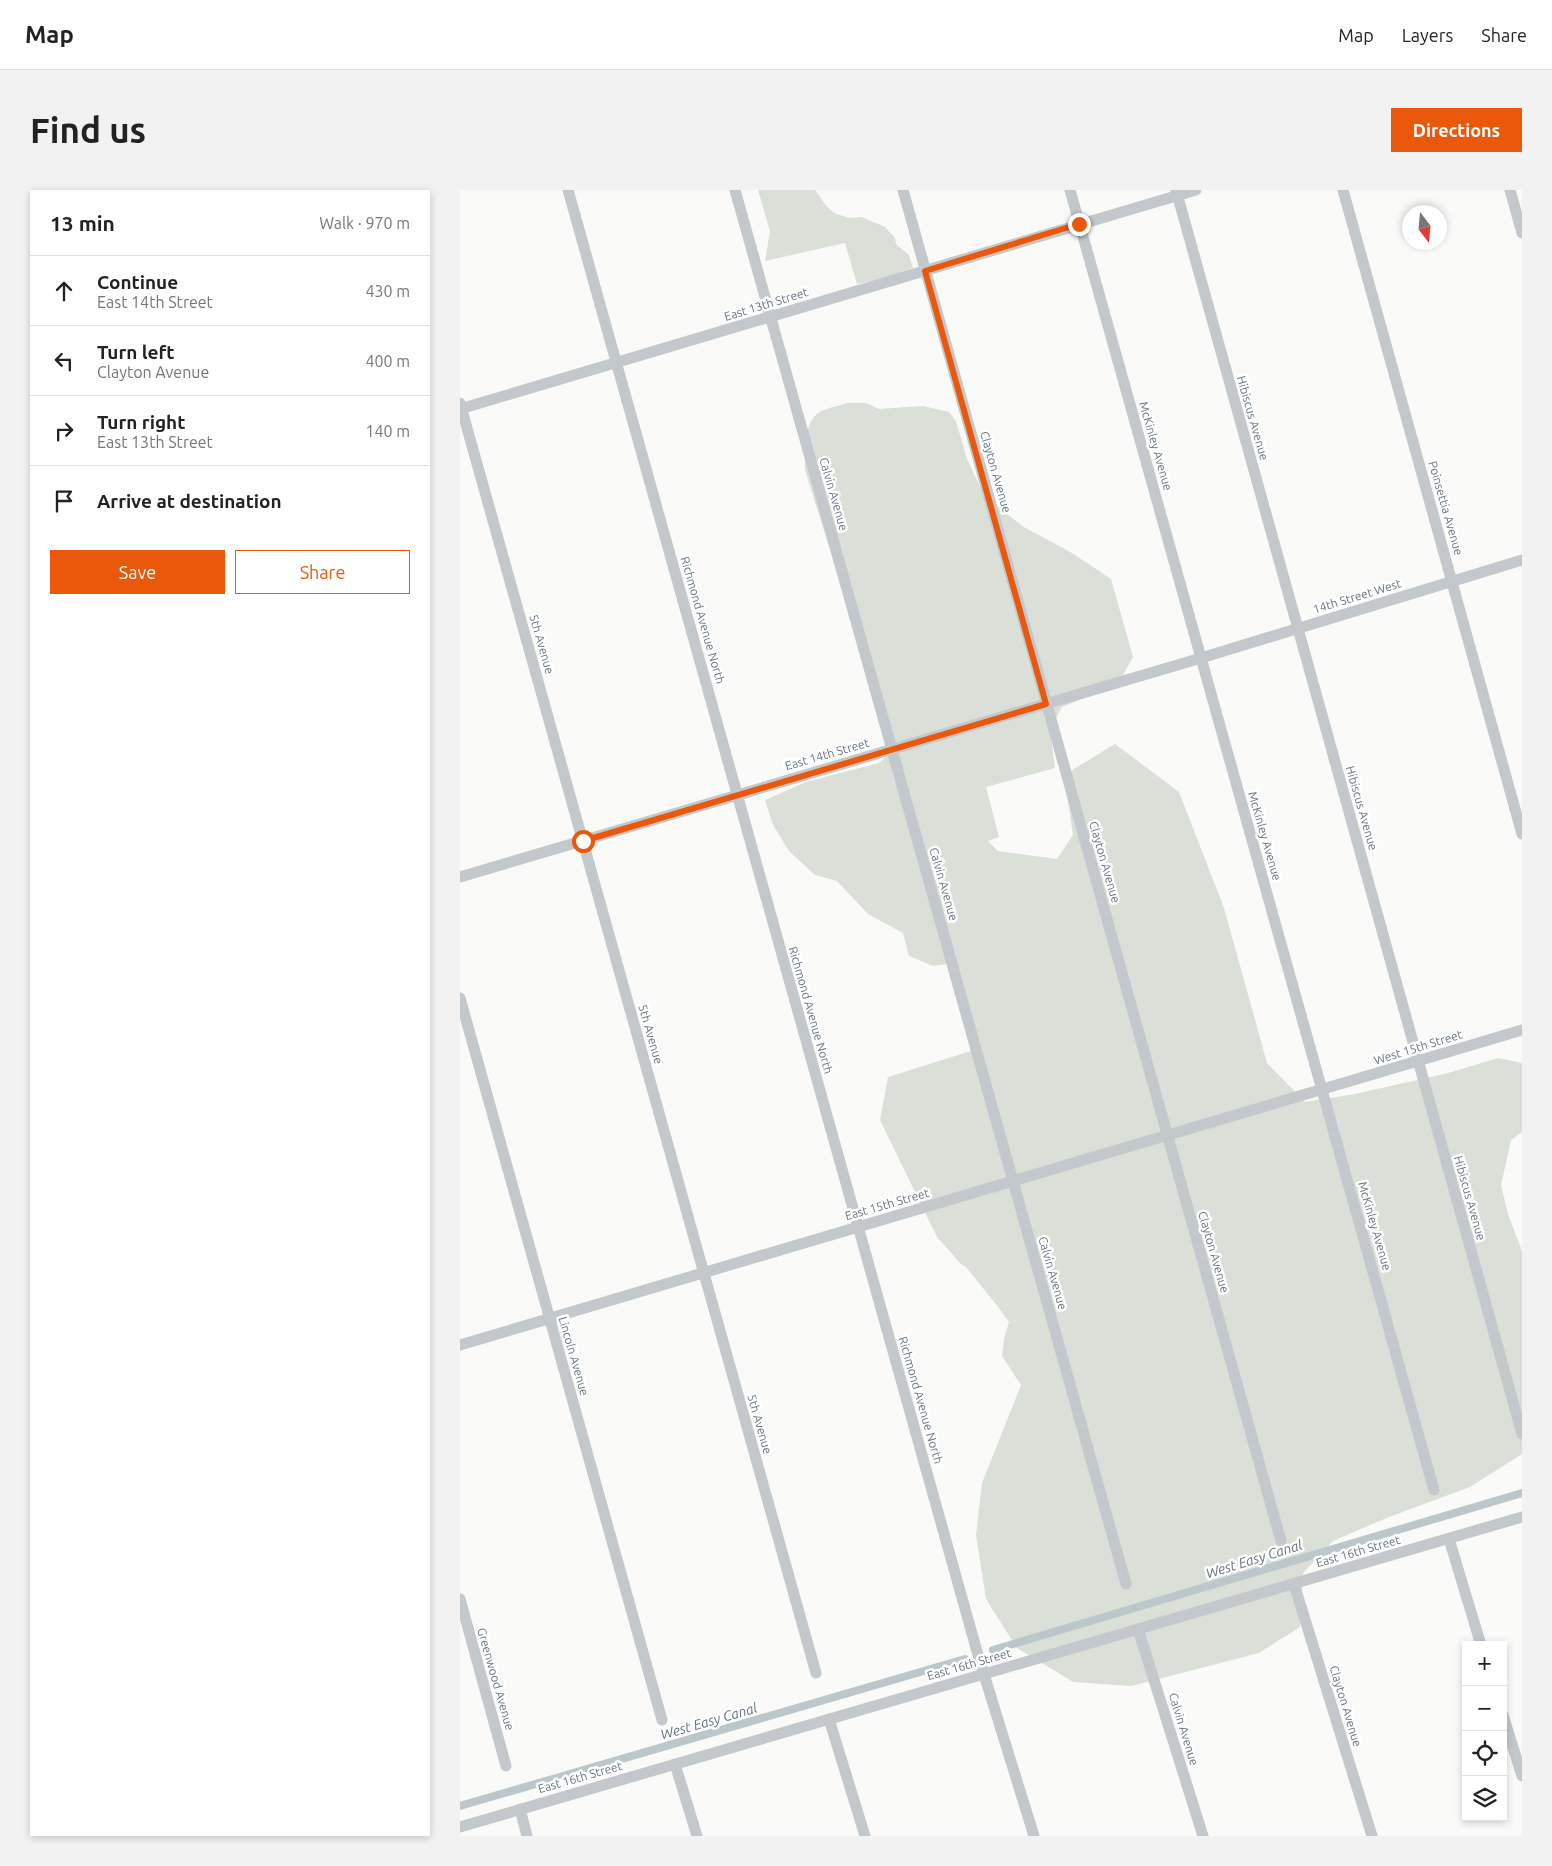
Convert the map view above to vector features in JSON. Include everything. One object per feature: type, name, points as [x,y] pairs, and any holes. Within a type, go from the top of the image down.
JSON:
[{"type":"street","name":"Richmond Avenue North","points":[[568,190],[984,1674],[1034,1836]]},
{"type":"street","name":"Calvin Avenue","points":[[735,190],[1126,1584]]},
{"type":"street","name":"Clayton Avenue","points":[[903,190],[1281,1541]]},
{"type":"street","name":"McKinley Avenue","points":[[1070,190],[1434,1490]]},
{"type":"street","name":"East 13th Street","points":[[460,407],[925,271],[1176,193],[1196,190]]},
{"type":"street","name":"Poinsettia Avenue","points":[[1343,190],[1522,834]]},
{"type":"street","points":[[1510,190],[1522,233]]},
{"type":"street","name":"Hibiscus Avenue","points":[[1176,193],[1522,1434]]},
{"type":"street","name":"5th Avenue","points":[[460,407],[816,1673]]},
{"type":"street","name":"14th Street West","points":[[1201,658],[1522,560]]},
{"type":"street","name":"East 14th Street","points":[[460,877],[1201,658]]},
{"type":"street","name":"Lincoln Avenue","points":[[460,998],[662,1720]]},
{"type":"street","name":"West 15th Street","points":[[1322,1090],[1522,1030]]},
{"type":"street","name":"East 15th Street","points":[[460,1346],[1322,1090]]},
{"type":"street","name":"East 16th Street","points":[[460,1827],[1522,1517]]},
{"type":"street","points":[[1448,1539],[1480,1641]]},
{"type":"street","name":"Clayton Avenue","points":[[1294,1584],[1372,1836]]},
{"type":"street","name":"Greenwood Avenue","points":[[460,1599],[506,1766]]},
{"type":"street","name":"Calvin Avenue","points":[[1138,1630],[1203,1836]]},
{"type":"street","points":[[829,1719],[866,1836]]},
{"type":"street","points":[[1507,1728],[1522,1776]]},
{"type":"street","points":[[675,1764],[697,1836]]},
{"type":"street","points":[[520,1809],[527,1836]]},
{"type":"shaded area","points":[[758,190],[815,190],[827,207],[836,214],[850,218],[862,217],[885,227],[895,238],[896,244],[909,255],[913,268],[888,277],[857,284],[845,243],[765,261],[770,231]]},
{"type":"shaded area","points":[[848,403],[866,403],[879,409],[923,406],[949,412],[956,421],[967,459],[984,495],[1022,526],[1072,553],[1111,579],[1133,657],[1118,684],[1062,707],[1050,729],[1055,768],[986,787],[999,837],[988,841],[998,851],[1057,859],[1073,835],[1064,775],[1115,744],[1179,792],[1224,908],[1267,1063],[1305,1102],[1355,1094],[1448,1073],[1498,1058],[1522,1063],[1522,1132],[1511,1140],[1501,1185],[1508,1214],[1522,1251],[1522,1454],[1470,1487],[1389,1517],[1333,1541],[1303,1573],[1300,1627],[1259,1653],[1131,1686],[1073,1682],[1017,1648],[986,1599],[976,1535],[982,1483],[1021,1385],[1002,1356],[1009,1322],[966,1267],[937,1237],[880,1120],[888,1077],[971,1051],[947,964],[933,966],[909,956],[903,933],[868,914],[837,881],[815,875],[789,851],[773,825],[765,800],[806,782],[879,763],[893,751],[805,470],[807,432],[813,418],[824,410]]},
{"type":"waterway","name":"West Easy Canal","points":[[993,1650],[1522,1493]]},
{"type":"waterway","name":"West Easy Canal","points":[[460,1806],[965,1659]]},
{"type":"route","points":[[583,841],[1046,704],[925,271],[1079,224]]}]
